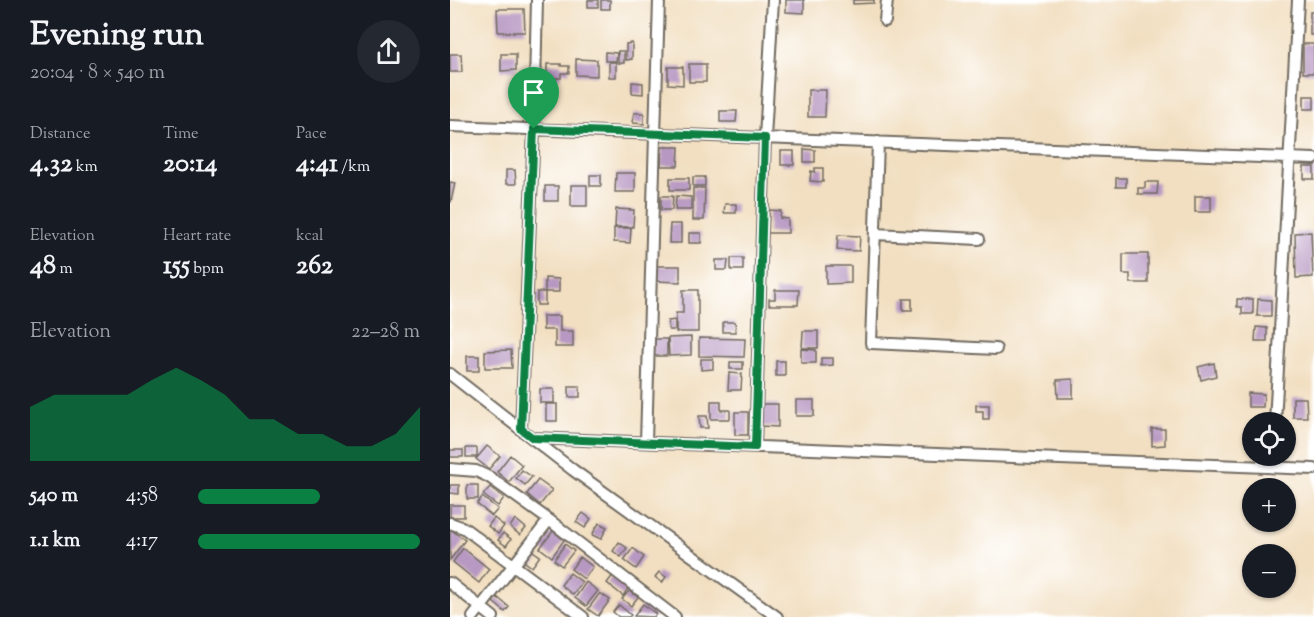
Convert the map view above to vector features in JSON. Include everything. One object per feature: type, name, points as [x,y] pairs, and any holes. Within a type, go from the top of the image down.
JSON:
[{"type":"street","points":[[521,429],[534,129],[537,0]]},
{"type":"street","points":[[646,442],[659,0]]},
{"type":"street","points":[[755,447],[765,138],[773,0]]},
{"type":"street","points":[[885,21],[886,0]]},
{"type":"street","points":[[1276,412],[1298,0]]},
{"type":"street","points":[[450,126],[1314,159]]},
{"type":"street","points":[[878,142],[871,344],[996,349]]},
{"type":"street","points":[[875,234],[979,239]]},
{"type":"street","points":[[450,374],[573,470],[777,617]]},
{"type":"street","points":[[533,438],[1242,461]]},
{"type":"street","points":[[1296,466],[1314,469]]},
{"type":"street","points":[[450,469],[476,471],[489,477],[675,617]]},
{"type":"street","points":[[473,617],[549,520]]},
{"type":"street","points":[[450,523],[464,528],[583,617]]},
{"type":"street","points":[[450,583],[493,617]]},
{"type":"building","points":[[588,0],[598,0],[598,7],[588,7]]},
{"type":"building","points":[[601,0],[610,0],[610,9],[601,9]]},
{"type":"building","points":[[786,0],[804,0],[804,13],[786,12]]},
{"type":"building","points":[[853,0],[874,0],[874,3],[853,4]]},
{"type":"building","points":[[497,9],[524,9],[525,32],[498,32]]},
{"type":"building","points":[[1310,12],[1314,12],[1314,35],[1310,35]]},
{"type":"building","points":[[632,43],[632,59],[626,60],[626,44]]},
{"type":"building","points":[[1303,44],[1314,44],[1314,73],[1303,73]]},
{"type":"building","points":[[618,51],[624,51],[624,63],[618,63]]},
{"type":"building","points":[[605,52],[617,53],[616,61],[605,61]]},
{"type":"building","points":[[450,54],[461,54],[462,72],[450,72]]},
{"type":"building","points":[[501,54],[516,54],[516,70],[501,71]]},
{"type":"building","points":[[576,59],[597,60],[597,76],[576,75]]},
{"type":"building","points":[[609,62],[616,62],[616,77],[609,77]]},
{"type":"building","points":[[547,64],[569,66],[569,73],[561,73],[561,78],[547,78]]},
{"type":"building","points":[[689,64],[706,64],[706,82],[689,82]]},
{"type":"building","points":[[668,67],[683,67],[683,85],[668,84]]},
{"type":"building","points":[[632,82],[643,83],[643,94],[632,93]]},
{"type":"building","points":[[808,90],[826,90],[825,117],[808,117]]},
{"type":"building","points":[[1304,96],[1314,96],[1314,109],[1304,109]]},
{"type":"building","points":[[720,111],[737,111],[736,122],[720,122]]},
{"type":"building","points":[[634,113],[644,113],[644,124],[633,123]]},
{"type":"building","points":[[662,147],[679,147],[678,166],[661,166]]},
{"type":"building","points":[[804,149],[815,150],[815,162],[804,162]]},
{"type":"building","points":[[781,151],[794,151],[794,165],[781,165]]},
{"type":"building","points":[[1304,167],[1314,167],[1314,179],[1304,179]]},
{"type":"building","points":[[815,168],[823,168],[823,182],[810,181],[811,171],[815,172]]},
{"type":"building","points":[[506,170],[515,170],[516,184],[506,184]]},
{"type":"building","points":[[616,173],[635,173],[635,192],[615,192]]},
{"type":"building","points":[[590,175],[601,175],[601,186],[590,186]]},
{"type":"building","points":[[693,177],[705,177],[705,186],[693,186]]},
{"type":"building","points":[[670,178],[689,178],[689,190],[670,190]]},
{"type":"building","points":[[1116,178],[1126,178],[1126,187],[1116,187]]},
{"type":"building","points":[[450,182],[455,183],[451,202],[450,202]]},
{"type":"building","points":[[1145,182],[1158,182],[1157,194],[1138,194],[1138,188],[1145,188]]},
{"type":"building","points":[[571,185],[587,185],[587,206],[571,206]]},
{"type":"building","points":[[545,186],[558,186],[558,201],[545,201]]},
{"type":"building","points":[[693,188],[705,188],[704,220],[693,220]]},
{"type":"building","points":[[661,196],[673,196],[672,210],[661,210]]},
{"type":"building","points":[[676,196],[691,197],[691,210],[675,210]]},
{"type":"building","points":[[1195,196],[1211,196],[1211,212],[1195,212]]},
{"type":"building","points":[[725,204],[736,204],[736,213],[724,213]]},
{"type":"building","points":[[616,209],[634,210],[633,227],[615,227]]},
{"type":"building","points":[[769,210],[781,211],[780,218],[788,219],[788,233],[768,233]]},
{"type":"building","points":[[670,224],[681,224],[681,243],[669,243]]},
{"type":"building","points":[[614,228],[631,228],[630,243],[614,242]]},
{"type":"building","points":[[1311,232],[1313,277],[1296,278],[1295,233]]},
{"type":"building","points":[[689,233],[701,233],[701,243],[689,243]]},
{"type":"building","points":[[838,235],[860,236],[859,251],[837,250]]},
{"type":"building","points":[[1123,254],[1148,254],[1148,283],[1130,283],[1130,274],[1123,274]]},
{"type":"building","points":[[731,258],[743,258],[743,270],[731,270]]},
{"type":"building","points":[[716,260],[728,260],[727,270],[716,270]]},
{"type":"building","points":[[654,266],[680,266],[680,282],[654,281]]},
{"type":"building","points":[[826,266],[851,266],[851,283],[826,284]]},
{"type":"building","points":[[545,278],[559,279],[559,292],[545,292]]},
{"type":"building","points":[[683,290],[698,290],[698,332],[676,332],[676,313],[683,313]]},
{"type":"building","points":[[775,290],[799,290],[798,305],[769,305],[769,299],[775,299]]},
{"type":"building","points":[[537,292],[545,292],[545,305],[537,305]]},
{"type":"building","points":[[903,299],[912,299],[912,310],[903,310]]},
{"type":"building","points":[[1237,299],[1253,299],[1253,314],[1242,314],[1242,307],[1237,307]]},
{"type":"building","points":[[1258,299],[1271,300],[1271,316],[1257,316]]},
{"type":"building","points":[[543,316],[560,316],[560,331],[573,331],[573,347],[555,347],[555,330],[543,330]]},
{"type":"building","points":[[675,320],[675,330],[669,330],[668,321]]},
{"type":"building","points":[[723,322],[735,322],[736,332],[723,332]]},
{"type":"building","points":[[1256,327],[1267,328],[1267,341],[1255,341]]},
{"type":"building","points":[[803,331],[818,331],[818,348],[802,348]]},
{"type":"building","points":[[691,337],[691,355],[669,356],[668,338]]},
{"type":"building","points":[[699,338],[745,339],[744,357],[699,356]]},
{"type":"building","points":[[651,339],[667,339],[667,356],[651,356]]},
{"type":"building","points":[[801,349],[816,350],[816,363],[801,363]]},
{"type":"building","points":[[511,350],[512,368],[485,368],[485,351]]},
{"type":"building","points":[[467,356],[479,356],[479,371],[467,371]]},
{"type":"building","points":[[821,358],[833,358],[833,365],[821,366]]},
{"type":"building","points":[[701,359],[713,359],[713,369],[701,370]]},
{"type":"building","points":[[776,361],[785,361],[785,376],[776,376]]},
{"type":"building","points":[[730,362],[743,362],[743,369],[730,369]]},
{"type":"building","points":[[1214,363],[1216,376],[1201,380],[1198,367]]},
{"type":"building","points":[[729,373],[742,374],[741,390],[728,390]]},
{"type":"building","points":[[1073,379],[1073,398],[1058,398],[1057,380]]},
{"type":"building","points":[[569,386],[580,386],[580,397],[569,397]]},
{"type":"building","points":[[540,389],[554,389],[554,403],[540,403]]},
{"type":"building","points":[[1248,393],[1264,394],[1263,407],[1248,407]]},
{"type":"building","points":[[1293,398],[1306,398],[1307,417],[1296,417],[1296,412],[1293,412]]},
{"type":"building","points":[[796,400],[814,400],[814,416],[796,416]]},
{"type":"building","points":[[711,401],[721,401],[721,410],[730,410],[730,419],[711,419]]},
{"type":"building","points":[[546,404],[557,404],[557,421],[546,421]]},
{"type":"building","points":[[760,404],[778,404],[778,427],[760,426]]},
{"type":"building","points":[[976,405],[989,405],[989,419],[983,419],[983,411],[976,411]]},
{"type":"building","points":[[735,412],[748,412],[748,435],[735,435]]},
{"type":"building","points":[[699,416],[707,416],[708,428],[700,428]]},
{"type":"building","points":[[1152,429],[1165,429],[1165,445],[1152,446]]},
{"type":"building","points":[[487,446],[500,456],[489,469],[476,459]]},
{"type":"building","points":[[466,448],[477,448],[477,457],[466,457]]},
{"type":"building","points":[[450,450],[463,450],[463,457],[450,457]]},
{"type":"building","points":[[510,455],[522,465],[509,482],[497,472]]},
{"type":"building","points":[[522,470],[532,477],[525,485],[516,478]]},
{"type":"building","points":[[538,480],[552,490],[540,505],[527,494]]},
{"type":"building","points":[[450,485],[459,485],[459,494],[450,493]]},
{"type":"building","points":[[467,485],[478,485],[478,499],[467,499]]},
{"type":"building","points":[[490,487],[504,498],[498,506],[483,495]]},
{"type":"building","points":[[482,497],[498,509],[492,516],[477,504]]},
{"type":"building","points":[[450,505],[464,505],[464,517],[450,517]]},
{"type":"building","points":[[583,513],[591,519],[585,528],[576,522]]},
{"type":"building","points":[[494,518],[504,526],[498,534],[488,526]]},
{"type":"building","points":[[515,519],[526,528],[520,535],[510,527]]},
{"type":"building","points":[[599,523],[607,527],[601,539],[592,535]]},
{"type":"building","points":[[450,529],[465,540],[450,560]]},
{"type":"building","points":[[553,531],[564,540],[552,557],[540,548]]},
{"type":"building","points":[[503,533],[511,539],[506,546],[498,540]]},
{"type":"building","points":[[619,542],[627,548],[621,557],[613,551]]},
{"type":"building","points":[[565,544],[574,551],[562,566],[554,560]]},
{"type":"building","points":[[463,548],[489,569],[479,583],[453,562]]},
{"type":"building","points":[[633,548],[644,557],[636,569],[624,560]]},
{"type":"building","points":[[530,549],[540,556],[532,567],[522,560]]},
{"type":"building","points":[[580,557],[593,567],[584,579],[571,569]]},
{"type":"building","points":[[659,572],[666,577],[662,583],[655,577]]},
{"type":"building","points":[[570,573],[582,582],[573,595],[561,585]]},
{"type":"building","points":[[613,575],[629,587],[623,596],[607,583]]},
{"type":"building","points":[[586,582],[598,591],[586,606],[575,598]]},
{"type":"building","points":[[629,591],[638,597],[631,606],[622,599]]},
{"type":"building","points":[[600,593],[610,600],[598,616],[588,609]]},
{"type":"building","points":[[497,597],[509,607],[505,612],[493,602]]},
{"type":"building","points":[[643,604],[656,614],[654,617],[634,616]]},
{"type":"building","points":[[619,605],[631,615],[629,617],[619,617],[613,612]]},
{"type":"route","points":[[534,129],[765,138],[755,447],[533,438],[521,429],[534,129]]}]
